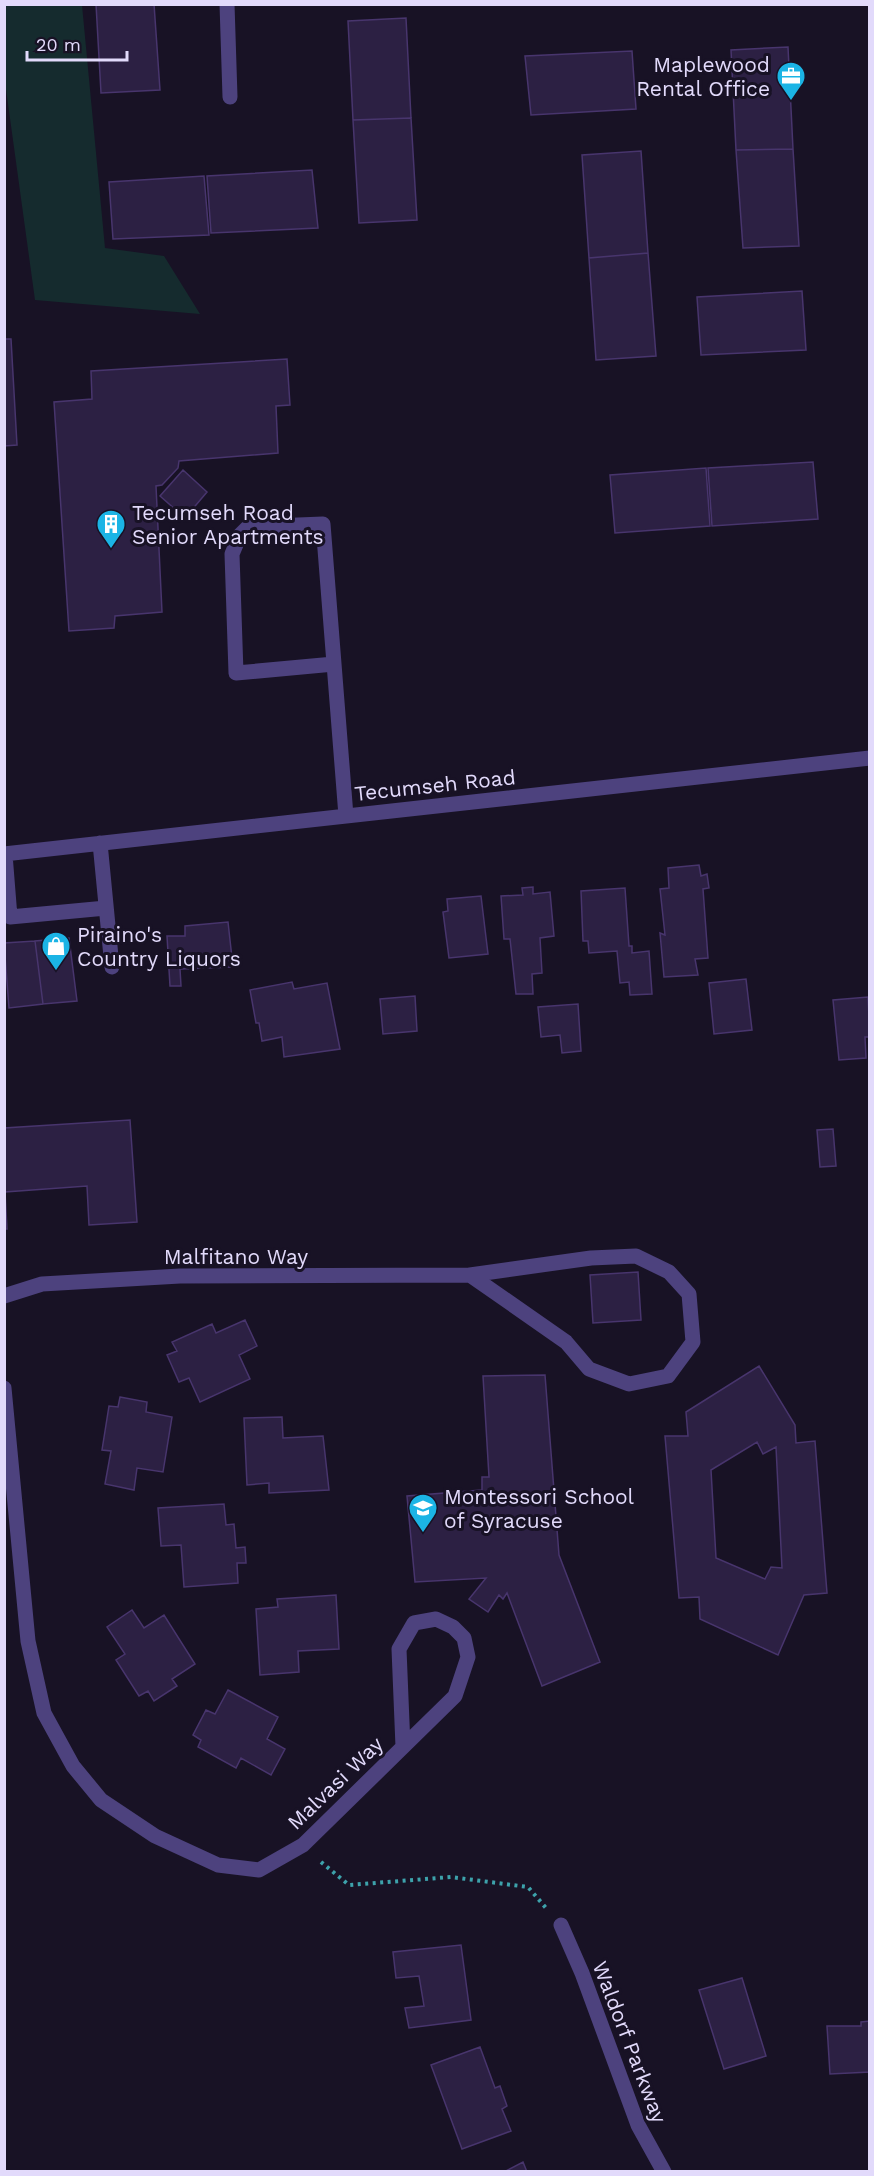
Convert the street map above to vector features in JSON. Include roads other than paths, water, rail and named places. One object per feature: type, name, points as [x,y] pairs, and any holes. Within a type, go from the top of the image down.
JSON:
[{"type":"street","points":[[227,4],[230,97]]},
{"type":"street","points":[[334,664],[236,673],[232,554],[240,535],[248,527],[323,524],[346,816]]},
{"type":"street","name":"Tecumseh Road","points":[[5,854],[870,758]]},
{"type":"street","points":[[100,843],[112,967]]},
{"type":"street","points":[[5,854],[10,917],[106,908]]},
{"type":"street","name":"Malfitano Way","points":[[4,1296],[42,1284],[180,1276],[277,1278],[470,1275],[591,1258],[636,1256],[669,1272],[689,1294],[693,1342],[668,1377],[629,1384],[589,1369],[566,1342],[470,1275]]},
{"type":"street","name":"Malvasi Way","points":[[4,1388],[28,1641],[45,1713],[73,1766],[101,1800],[155,1836],[218,1865],[259,1870],[303,1845],[403,1747],[455,1696],[468,1656],[464,1638],[453,1627],[436,1619],[414,1623],[399,1649],[403,1747]]},
{"type":"street","name":"Waldorf Parkway","points":[[561,1925],[582,1973],[638,2126],[664,2172]]},
{"type":"place","name":"Maplewood Rental Office","points":[[791,102]]},
{"type":"place","name":"Tecumseh Road Senior Apartments","points":[[111,550]]},
{"type":"place","name":"Piraino's Country Liquors","points":[[56,972]]},
{"type":"place","name":"Montessori School of Syracuse","points":[[423,1534]]}]
